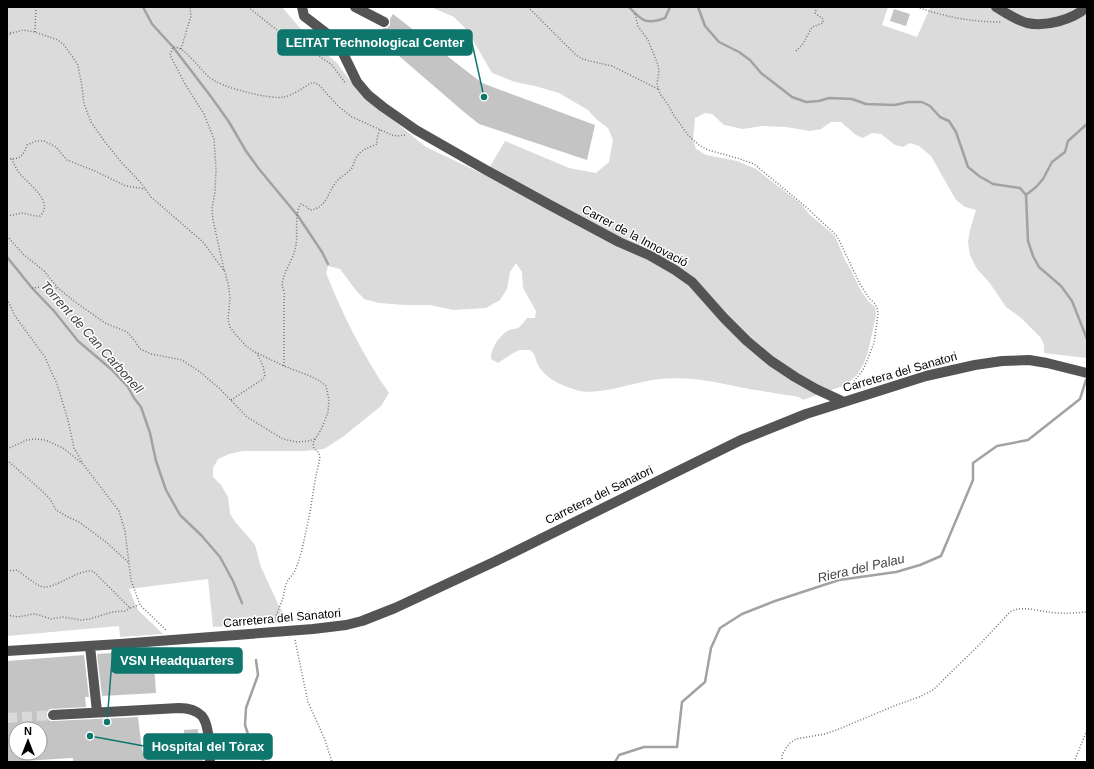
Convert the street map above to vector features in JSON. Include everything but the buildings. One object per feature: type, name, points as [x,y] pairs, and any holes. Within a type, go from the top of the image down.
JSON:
[{"type":"street","name":"Carrer de la Innovació","points":[[302,7],[304,16],[330,36],[340,47],[357,82],[368,95],[412,132],[619,242],[649,255],[675,270],[692,282],[747,342],[771,361],[816,389],[845,402]]},
{"type":"street","points":[[355,7],[384,22]]},
{"type":"street","points":[[996,7],[1017,19],[1027,23],[1037,24],[1070,18],[1086,7]]},
{"type":"street","name":"Carretera del Sanatori","points":[[7,651],[293,631],[327,628],[362,621],[395,608],[502,557],[741,440],[806,414],[926,376],[975,365],[1029,360],[1087,373]]},
{"type":"street","points":[[90,646],[97,712]]},
{"type":"street","points":[[53,715],[179,708],[193,710],[202,716],[206,725],[210,762]]},
{"type":"path","points":[[34,32],[36,7]]},
{"type":"path","points":[[181,49],[191,16],[190,7]]},
{"type":"path","points":[[248,7],[282,34],[294,42],[311,50],[332,65],[347,85]]},
{"type":"path","points":[[528,7],[576,55],[590,61],[612,66],[658,88]]},
{"type":"path","points":[[796,51],[803,44],[812,27],[823,23],[823,19],[815,13],[817,7]]},
{"type":"path","points":[[917,7],[947,16],[976,22],[1011,22],[1017,19]]},
{"type":"path","points":[[635,14],[638,26],[648,40],[658,65],[658,88],[660,94],[688,136],[699,146],[708,150],[754,164],[806,207],[837,236],[860,284],[875,304],[878,314],[874,343],[863,370],[848,391],[845,402]]},
{"type":"path","points":[[7,36],[23,30],[58,40],[64,45],[78,66],[84,104],[91,122],[113,153],[151,197],[203,242],[225,272]]},
{"type":"path","points":[[7,32],[12,33]]},
{"type":"path","points":[[7,236],[23,254],[44,270],[58,288],[84,309],[105,323],[127,332],[140,349],[151,354],[182,360],[200,372],[231,400],[247,417],[283,439],[297,442],[309,441],[314,439],[322,430],[328,412],[329,400],[326,386],[310,376],[257,353],[246,346],[230,327],[228,320],[230,299],[229,288],[213,220],[212,208],[215,192],[216,169],[214,139],[204,114],[185,84],[170,55],[173,47],[181,49],[211,79],[222,85],[272,98],[284,97],[311,83],[315,83],[322,87],[329,97],[346,114],[358,121],[392,135],[398,136],[412,132]]},
{"type":"path","points":[[284,366],[284,292],[282,286],[283,278],[294,254],[298,207],[301,204],[310,210],[315,210],[322,206],[338,180],[352,168],[358,154],[364,149],[377,144],[380,129]]},
{"type":"path","points":[[404,132],[412,132]]},
{"type":"path","points":[[7,158],[12,159],[20,157],[25,152],[27,145],[36,141],[44,141],[56,147],[67,160],[95,171],[126,186],[145,189]]},
{"type":"path","points":[[7,216],[23,213],[40,216],[44,212],[45,205],[36,188],[15,168],[12,159]]},
{"type":"path","points":[[32,288],[58,288]]},
{"type":"path","points":[[7,299],[18,320],[45,357],[57,384],[66,412],[74,448],[83,464],[119,511],[125,531],[131,580],[140,605],[175,639]]},
{"type":"path","points":[[231,400],[263,379],[265,376],[263,366],[257,353]]},
{"type":"path","points":[[277,632],[276,616],[283,598],[285,586],[294,573],[298,563],[308,523],[320,458],[319,453],[314,448],[314,439]]},
{"type":"path","points":[[7,449],[27,440],[45,440],[63,448],[83,464]]},
{"type":"path","points":[[7,460],[50,499],[56,510],[85,526],[129,562]]},
{"type":"path","points":[[7,571],[17,570],[42,587],[48,587],[76,574],[85,571],[94,571],[130,608]]},
{"type":"path","points":[[7,615],[18,617],[33,614],[51,619],[63,617],[81,620],[90,619],[112,612],[125,611],[140,605]]},
{"type":"path","points":[[782,762],[782,755],[786,748],[796,739],[825,734],[839,729],[933,690],[1010,612],[1014,610],[1021,609],[1050,613],[1087,612]]},
{"type":"path","points":[[293,631],[308,702],[325,740],[332,762]]},
{"type":"path","points":[[1074,762],[1087,730]]},
{"type":"shaded area","points":[[7,7],[282,7],[312,42],[336,62],[359,92],[426,147],[485,175],[505,141],[569,168],[596,173],[609,162],[613,140],[608,128],[596,119],[588,110],[559,93],[515,82],[492,73],[467,30],[454,17],[431,7],[888,7],[882,25],[917,37],[930,8],[929,7],[1087,7],[1087,358],[1044,353],[1044,345],[1041,338],[1020,317],[1006,307],[989,282],[977,269],[970,255],[968,242],[976,210],[965,207],[956,200],[931,156],[919,146],[910,143],[903,147],[895,145],[881,134],[872,133],[863,138],[856,135],[841,122],[831,122],[821,129],[810,131],[786,127],[762,126],[743,129],[724,125],[712,114],[705,113],[695,118],[693,139],[696,149],[706,155],[737,161],[756,169],[801,204],[809,214],[835,236],[860,289],[868,301],[875,307],[876,315],[868,352],[864,363],[857,375],[846,385],[803,400],[799,397],[681,378],[651,380],[617,388],[594,392],[584,392],[564,386],[548,377],[540,368],[530,350],[519,350],[498,363],[491,359],[492,350],[502,335],[509,330],[519,327],[527,318],[535,318],[536,311],[523,288],[522,272],[516,263],[510,272],[507,289],[500,300],[486,308],[453,310],[430,305],[379,303],[364,299],[340,269],[328,266],[326,273],[339,304],[362,350],[389,393],[381,406],[344,436],[324,449],[304,451],[243,451],[229,454],[218,459],[213,468],[213,477],[221,485],[228,497],[230,514],[255,545],[261,567],[279,606],[289,622],[213,627],[208,579],[129,589],[138,610],[163,634],[120,637],[119,626],[7,636]]},
{"type":"waterway","points":[[143,7],[152,24],[173,47],[212,98],[259,169],[298,216],[322,252],[328,264]]},
{"type":"waterway","points":[[629,7],[637,16],[649,21],[665,18],[670,7]]},
{"type":"waterway","points":[[698,7],[705,26],[719,42],[739,52],[750,60],[761,73],[792,97],[806,102],[819,101],[829,98],[852,99],[866,104],[895,105],[908,102],[922,102],[930,106],[940,117],[949,121],[956,132],[968,167],[979,176],[993,184],[1020,188],[1026,195]]},
{"type":"waterway","points":[[1087,124],[1068,141],[1065,152],[1052,162],[1043,179],[1026,195],[1028,241],[1033,256],[1039,267],[1061,286],[1072,301],[1087,339]]},
{"type":"waterway","name":"Torrent de Can Carbonell","points":[[7,257],[78,341],[111,369],[128,387],[141,407],[150,433],[156,461],[166,490],[180,515],[201,535],[220,557],[233,581],[242,603]]},
{"type":"waterway","name":"Riera del Palau","points":[[615,762],[619,755],[644,747],[677,747],[682,702],[705,682],[711,648],[720,628],[742,614],[775,601],[839,580],[896,572],[920,565],[941,556],[973,480],[973,463],[997,446],[1028,440],[1080,399],[1086,380]]},
{"type":"waterway","name":"Torrent de Can Carbonell","points":[[256,660],[258,675],[246,708],[245,725],[250,740],[264,762]]},
{"type":"tunnel","points":[[7,718],[53,715]]},
{"type":"place","name":"LEITAT Technological Center","points":[[484,97]]},
{"type":"place","name":"VSN Headquarters","points":[[107,722]]},
{"type":"place","name":"Hospital del Tòrax","points":[[90,736]]}]
